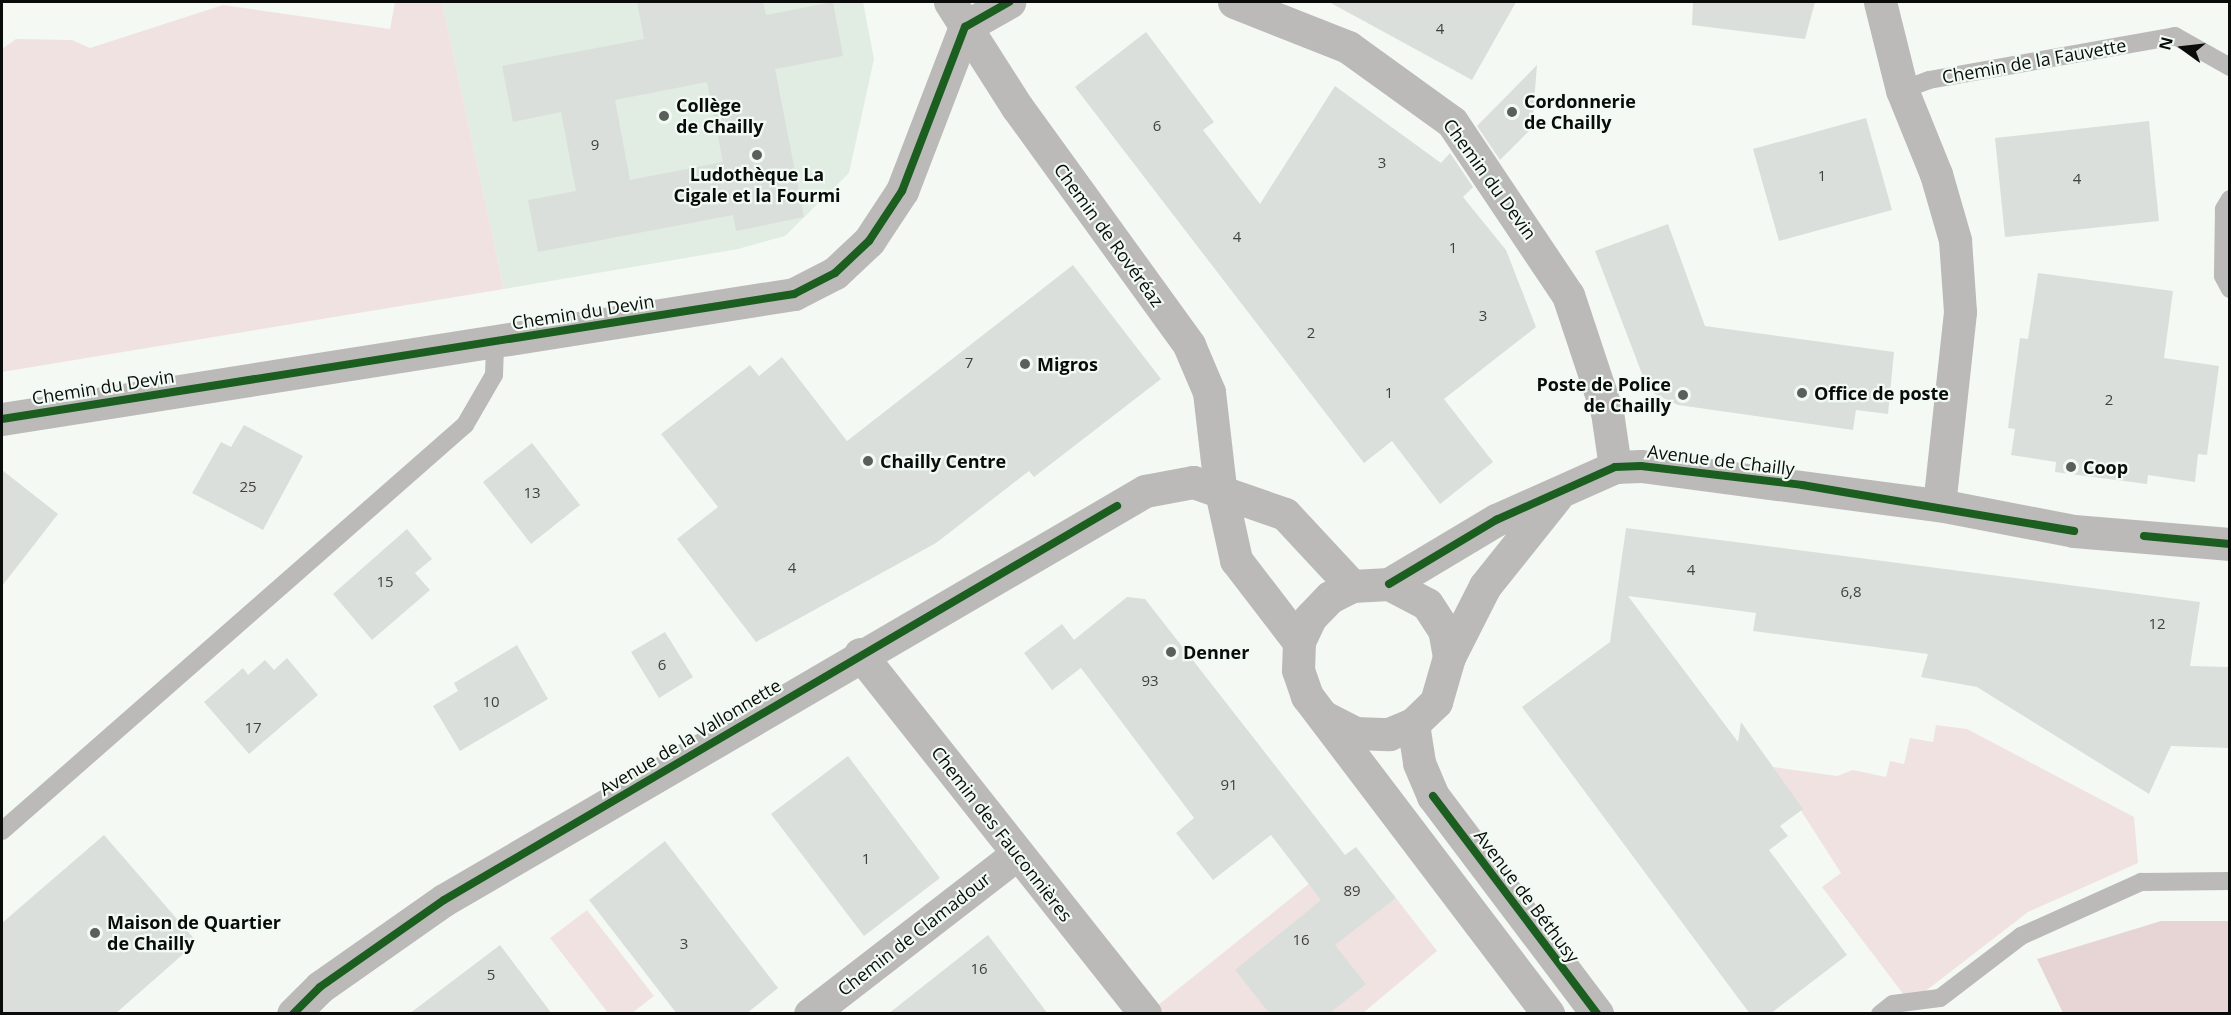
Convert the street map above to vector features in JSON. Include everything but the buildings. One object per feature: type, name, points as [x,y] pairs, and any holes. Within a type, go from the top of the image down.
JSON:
[{"type":"street","points":[[957,14],[1009,2]]},
{"type":"street","name":"Chemin du Devin","points":[[1234,2],[1348,47],[1452,122],[1568,295],[1607,412],[1615,467]]},
{"type":"street","points":[[1880,2],[1902,90],[1936,174],[1955,240],[1960,312],[1939,505]]},
{"type":"street","name":"Chemin du Devin","points":[[2,419],[794,294],[835,273],[868,241],[902,191],[957,14]]},
{"type":"street","name":"Chemin de Rovéréaz","points":[[957,14],[1189,345],[1209,392],[1220,487],[1236,560],[1299,642]]},
{"type":"street","name":"Avenue de Chailly","points":[[1389,584],[1496,520],[1557,496],[1615,467],[1669,468],[1939,505],[2074,531],[2229,544]]},
{"type":"street","name":"Avenue de la Vallonnette","points":[[293,1014],[320,987],[444,900],[860,654],[1145,491],[1193,482],[1220,487]]},
{"type":"street","points":[[1220,487],[1285,514],[1352,586]]},
{"type":"street","name":"Avenue de Chailly","points":[[1449,657],[1485,586],[1557,496]]},
{"type":"street","points":[[1324,717],[1355,733],[1389,734],[1413,724],[1436,702],[1449,657],[1444,630],[1427,604],[1389,584],[1352,586],[1330,597],[1310,618],[1299,642],[1298,670],[1307,696],[1548,1014]]},
{"type":"street","name":"Chemin des Fauconnières","points":[[860,654],[1145,1014]]},
{"type":"street","name":"Avenue de Béthusy","points":[[1413,724],[1419,763],[1433,796],[1597,1014]]},
{"type":"street","name":"Chemin de Clamadour","points":[[810,1014],[1017,854]]},
{"type":"lane","name":"Chemin de la Fauvette","points":[[1902,90],[1929,80],[2175,36],[2229,67]]},
{"type":"lane","points":[[2229,198],[2224,209],[2223,276],[2229,289]]},
{"type":"lane","name":"Chemin du Devin","points":[[2,831],[465,425],[494,375],[495,341]]},
{"type":"lane","points":[[1881,1014],[1893,1004],[1940,998],[2021,936],[2141,882],[2229,881]]},
{"type":"shaded area","points":[[395,2],[442,2],[504,289],[2,372],[2,49],[16,39],[72,40],[90,48],[223,5],[390,29]]},
{"type":"shaded area","name":"Collège de Chailly","points":[[442,2],[863,2],[874,59],[849,173],[785,236],[738,249],[504,289]]},
{"type":"shaded area","points":[[1936,725],[1967,729],[2134,817],[2138,863],[2028,912],[1910,1003],[1822,887],[1841,873],[1773,767],[1837,776],[1853,770],[1886,777],[1890,761],[1904,764],[1910,738],[1933,742]]},
{"type":"shaded area","points":[[1341,858],[1381,909],[1396,898],[1437,951],[1363,1013],[1164,1014],[1157,1006]]},
{"type":"shaded area","points":[[587,910],[654,996],[632,1013],[608,1013],[550,938]]},
{"type":"shaded area","points":[[2161,921],[2229,921],[2229,1013],[2063,1013],[2037,959]]},
{"type":"cycle path","points":[[2,419],[794,294],[835,273],[869,241],[902,191],[965,27],[1009,2]]},
{"type":"cycle path","points":[[1389,584],[1496,520],[1615,467],[1641,466],[1802,485],[2074,531]]},
{"type":"cycle path","points":[[293,1014],[320,987],[444,900],[1117,506]]},
{"type":"cycle path","points":[[2144,536],[2230,544]]},
{"type":"cycle path","points":[[1433,796],[1597,1014]]},
{"type":"place","name":"Cordonnerie de Chailly","points":[[1512,112]]},
{"type":"place","name":"Collège de Chailly","points":[[664,116]]},
{"type":"place","name":"Ludothèque La Cigale et la Fourmi","points":[[757,155]]},
{"type":"place","name":"Migros","points":[[1025,364]]},
{"type":"place","name":"Office de poste","points":[[1802,393]]},
{"type":"place","name":"Poste de Police de Chailly","points":[[1683,395]]},
{"type":"place","name":"Chailly Centre","points":[[868,461]]},
{"type":"place","name":"Coop","points":[[2071,467]]},
{"type":"place","name":"Denner","points":[[1171,652]]},
{"type":"place","name":"Maison de Quartier de Chailly","points":[[95,933]]}]
